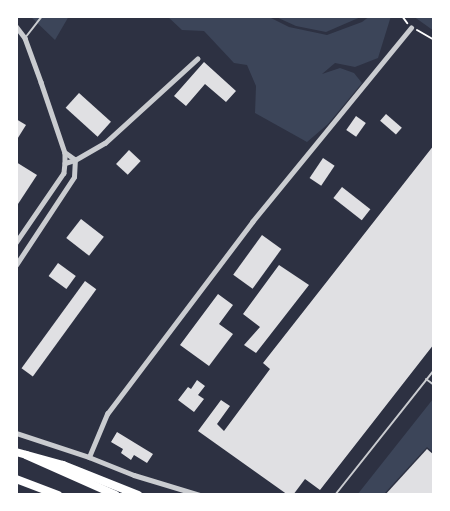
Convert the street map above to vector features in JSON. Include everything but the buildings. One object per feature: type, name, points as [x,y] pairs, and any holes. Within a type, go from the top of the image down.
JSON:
[{"type":"highway","points":[[16,452],[63,465],[138,495]]},
{"type":"highway","points":[[26,455],[116,495]]},
{"type":"highway","points":[[16,479],[58,495]]},
{"type":"street","points":[[16,26],[25,38],[65,153],[64,172],[16,243]]},
{"type":"street","points":[[89,458],[107,414],[252,222],[411,28]]},
{"type":"street","points":[[65,163],[75,160],[105,144],[197,58]]},
{"type":"street","points":[[65,153],[75,160]]},
{"type":"street","points":[[16,265],[74,177],[75,160]]},
{"type":"street","points":[[16,433],[134,475],[200,495]]},
{"type":"lane","points":[[25,38],[42,16]]},
{"type":"lane","points":[[337,494],[434,370]]},
{"type":"lane","points":[[426,379],[434,385]]},
{"type":"path","points":[[411,28],[434,40]]},
{"type":"shaded area","points":[[30,16],[69,16],[55,40]]},
{"type":"shaded area","points":[[167,16],[267,16],[289,27],[327,35],[362,22],[370,16],[391,16],[378,58],[355,67],[335,63],[322,74],[340,68],[354,73],[362,83],[328,124],[307,142],[255,113],[256,86],[247,65],[234,63],[204,31],[182,30]]},
{"type":"shaded area","points":[[274,16],[363,16],[326,32],[296,26]]},
{"type":"shaded area","points":[[413,16],[434,16],[434,31]]},
{"type":"shaded area","points":[[433,399],[434,453],[427,447],[383,495],[357,495]]}]
